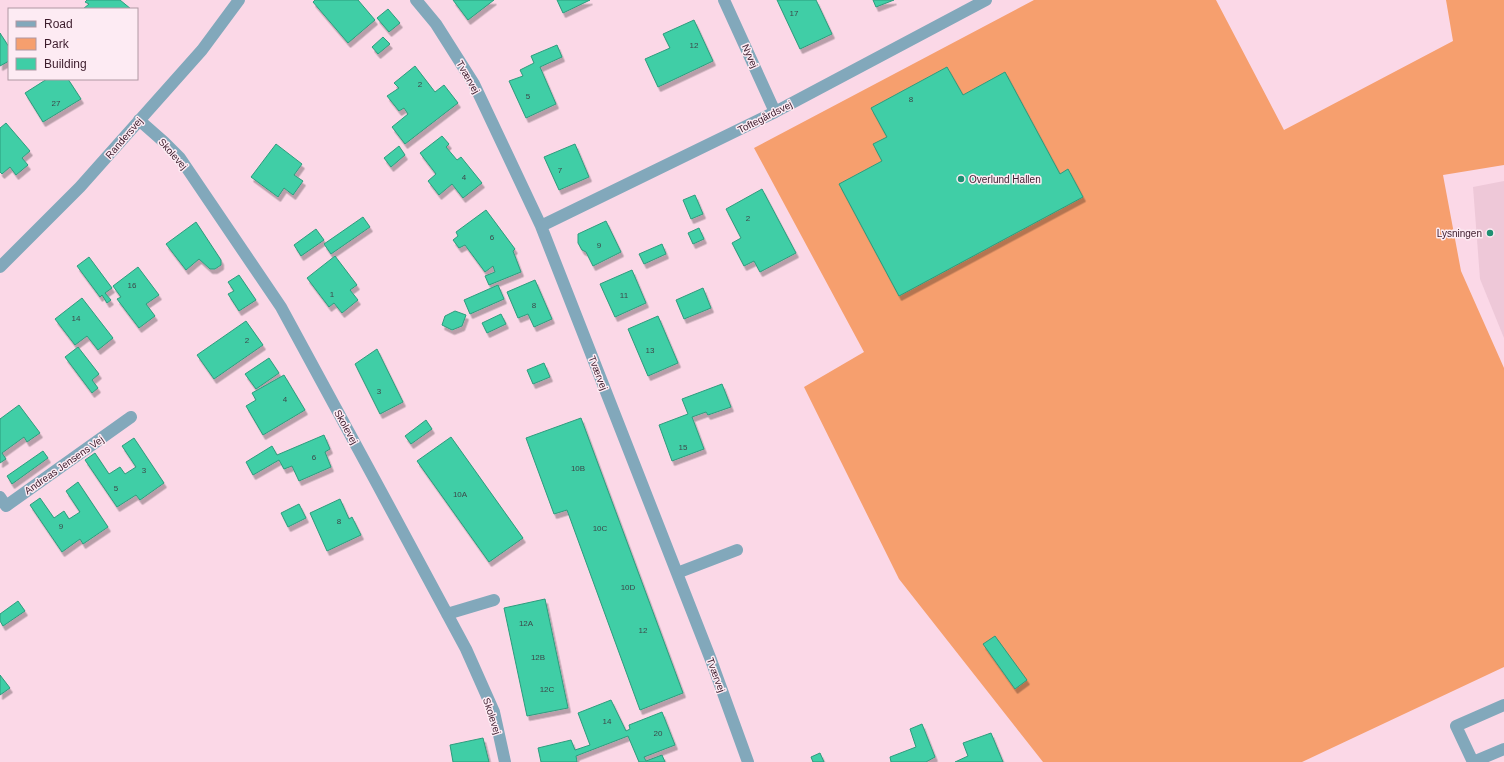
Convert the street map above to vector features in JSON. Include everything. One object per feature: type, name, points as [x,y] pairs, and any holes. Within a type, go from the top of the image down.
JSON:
[{"type":"street","name":"Randersvej","points":[[0,267],[80,187],[202,50],[239,0]]},
{"type":"street","name":"Tværvej","points":[[416,0],[436,24],[474,84],[541,226],[711,660],[748,762]]},
{"type":"street","name":"Nyvej","points":[[724,0],[775,112]]},
{"type":"street","name":"Toftegårdsvej","points":[[541,226],[775,112],[986,0]]},
{"type":"street","name":"Skolevej","points":[[139,120],[180,158],[281,308],[466,649],[494,712],[505,762]]},
{"type":"street","name":"Andreas Jensens Vej","points":[[0,497],[6,506],[132,417]]},
{"type":"street","points":[[677,573],[736,550]]},
{"type":"street","points":[[447,614],[494,600]]},
{"type":"street","points":[[1504,705],[1456,726],[1473,762],[1504,748]]},
{"type":"shaded area","name":"Lysningen","points":[[1504,181],[1504,338],[1480,279],[1473,187]]},
{"type":"green space","points":[[1034,0],[1216,0],[1284,130],[1453,41],[1446,0],[1504,0],[1504,165],[1443,175],[1461,271],[1504,368],[1504,667],[1302,762],[1043,762],[899,579],[804,387],[864,352],[754,148]]},
{"type":"building","points":[[87,0],[120,0],[130,8],[84,8],[89,4],[85,2]]},
{"type":"building","points":[[315,0],[358,0],[375,20],[348,43],[313,2]]},
{"type":"building","points":[[453,0],[494,0],[468,20]]},
{"type":"building","points":[[557,0],[590,0],[563,13]]},
{"type":"building","points":[[777,0],[816,0],[832,34],[800,49]]},
{"type":"building","points":[[873,0],[894,0],[876,7]]},
{"type":"building","points":[[388,9],[400,23],[389,32],[377,18]]},
{"type":"building","points":[[694,20],[713,61],[658,87],[645,59],[670,48],[663,34]]},
{"type":"building","points":[[0,33],[8,45],[8,62],[0,66]]},
{"type":"building","points":[[383,37],[390,44],[378,54],[372,47]]},
{"type":"building","points":[[557,45],[562,57],[540,67],[556,104],[526,118],[509,81],[523,76],[520,70],[534,63],[531,56]]},
{"type":"building","points":[[415,66],[435,92],[444,85],[458,103],[405,144],[392,127],[408,114],[404,108],[399,111],[387,96],[399,88],[394,83]]},
{"type":"building","name":"Overlund Hallen","points":[[947,67],[963,95],[1005,72],[1060,174],[1068,169],[1083,197],[899,296],[839,184],[882,161],[873,144],[887,137],[871,108]]},
{"type":"building","points":[[45,80],[69,80],[81,99],[43,122],[25,93]]},
{"type":"building","points":[[6,123],[30,151],[22,158],[28,165],[16,175],[10,167],[2,174],[0,172],[0,128]]},
{"type":"building","points":[[442,136],[449,144],[446,147],[457,160],[461,157],[482,183],[463,198],[452,184],[439,195],[428,181],[436,174],[420,153]]},
{"type":"building","points":[[276,144],[302,164],[294,175],[303,181],[293,195],[284,188],[278,197],[251,177]]},
{"type":"building","points":[[575,144],[589,177],[559,190],[544,157]]},
{"type":"building","points":[[399,146],[405,155],[391,167],[384,158]]},
{"type":"building","points":[[762,189],[796,253],[760,272],[754,261],[744,266],[732,243],[741,238],[726,209]]},
{"type":"building","points":[[695,195],[703,214],[691,219],[683,200]]},
{"type":"building","points":[[486,210],[515,249],[513,251],[521,272],[489,285],[485,276],[495,272],[493,266],[485,272],[465,245],[459,248],[453,240],[458,236],[456,232]]},
{"type":"building","points":[[363,217],[370,227],[331,254],[324,244]]},
{"type":"building","points":[[606,221],[621,252],[593,266],[586,252],[582,250],[578,243],[578,234]]},
{"type":"building","points":[[196,222],[221,260],[221,265],[215,269],[210,269],[199,259],[186,270],[166,244]]},
{"type":"building","points":[[699,228],[704,239],[693,244],[688,233]]},
{"type":"building","points":[[316,229],[324,240],[301,256],[294,245]]},
{"type":"building","points":[[662,244],[666,254],[644,264],[639,254]]},
{"type":"building","points":[[335,256],[357,285],[350,290],[358,300],[342,313],[334,303],[329,307],[307,278]]},
{"type":"building","points":[[89,257],[112,288],[105,293],[111,300],[107,303],[102,295],[100,297],[77,266]]},
{"type":"building","points":[[138,267],[159,295],[146,304],[155,316],[139,328],[117,299],[121,297],[113,286]]},
{"type":"building","points":[[632,270],[646,303],[615,317],[600,284]]},
{"type":"building","points":[[239,275],[256,300],[239,311],[228,294],[234,291],[228,282]]},
{"type":"building","points":[[535,280],[552,319],[534,327],[528,314],[518,318],[507,292]]},
{"type":"building","points":[[498,285],[504,299],[470,314],[464,300]]},
{"type":"building","points":[[703,288],[711,308],[684,319],[676,300]]},
{"type":"building","points":[[82,298],[113,338],[98,350],[87,336],[75,345],[55,319]]},
{"type":"building","points":[[455,311],[466,315],[462,326],[452,330],[442,325],[445,316]]},
{"type":"building","points":[[501,314],[506,324],[487,333],[482,323]]},
{"type":"building","points":[[658,316],[678,363],[648,376],[628,329]]},
{"type":"building","points":[[246,321],[263,345],[214,379],[197,355]]},
{"type":"building","points":[[78,347],[99,374],[92,380],[98,388],[92,393],[65,357]]},
{"type":"building","points":[[377,349],[403,402],[380,414],[355,364]]},
{"type":"building","points":[[269,358],[279,373],[256,389],[245,374]]},
{"type":"building","points":[[544,363],[550,377],[533,384],[527,370]]},
{"type":"building","points":[[284,375],[305,410],[263,435],[246,406],[256,400],[252,393]]},
{"type":"building","points":[[722,384],[731,407],[708,415],[706,412],[692,417],[704,449],[672,461],[659,425],[688,414],[682,399]]},
{"type":"building","points":[[19,405],[40,433],[27,442],[24,437],[2,453],[6,459],[0,463],[0,419]]},
{"type":"building","points":[[581,418],[683,693],[640,710],[567,510],[554,514],[526,438]]},
{"type":"building","points":[[426,420],[432,429],[411,444],[405,436]]},
{"type":"building","points":[[324,435],[330,449],[325,452],[331,467],[299,481],[292,466],[284,469],[279,460],[253,475],[246,462],[272,446],[277,455]]},
{"type":"building","points":[[451,437],[523,538],[489,562],[417,461]]},
{"type":"building","points":[[134,438],[164,483],[140,500],[136,495],[117,507],[85,460],[95,453],[109,474],[120,467],[125,474],[136,467],[122,446]]},
{"type":"building","points":[[43,451],[48,458],[12,484],[7,476]]},
{"type":"building","points":[[78,482],[108,527],[83,544],[80,539],[62,552],[30,505],[40,498],[54,518],[64,511],[69,519],[80,512],[66,491]]},
{"type":"building","points":[[340,499],[349,519],[352,517],[361,535],[327,551],[310,513]]},
{"type":"building","points":[[299,504],[306,518],[288,527],[281,513]]},
{"type":"building","points":[[545,599],[568,708],[527,716],[504,608]]},
{"type":"building","points":[[18,601],[25,611],[3,626],[0,621],[0,614]]},
{"type":"building","points":[[995,636],[1027,680],[1015,689],[983,644]]},
{"type":"building","points":[[0,675],[10,688],[0,695]]},
{"type":"building","points":[[611,700],[626,731],[630,729],[629,725],[662,712],[675,745],[644,757],[646,761],[662,755],[665,762],[639,762],[628,736],[576,756],[577,762],[541,762],[538,748],[571,740],[575,750],[590,745],[578,713]]},
{"type":"building","points":[[922,724],[935,757],[926,762],[891,762],[890,757],[916,747],[910,729]]},
{"type":"building","points":[[991,733],[1003,762],[955,762],[968,756],[963,743]]},
{"type":"building","points":[[483,738],[489,762],[453,762],[450,745]]},
{"type":"building","points":[[820,753],[824,762],[813,762],[811,757]]},
{"type":"place","name":"Overlund Hallen","points":[[961,179]]},
{"type":"place","name":"Lysningen","points":[[1490,233]]}]
